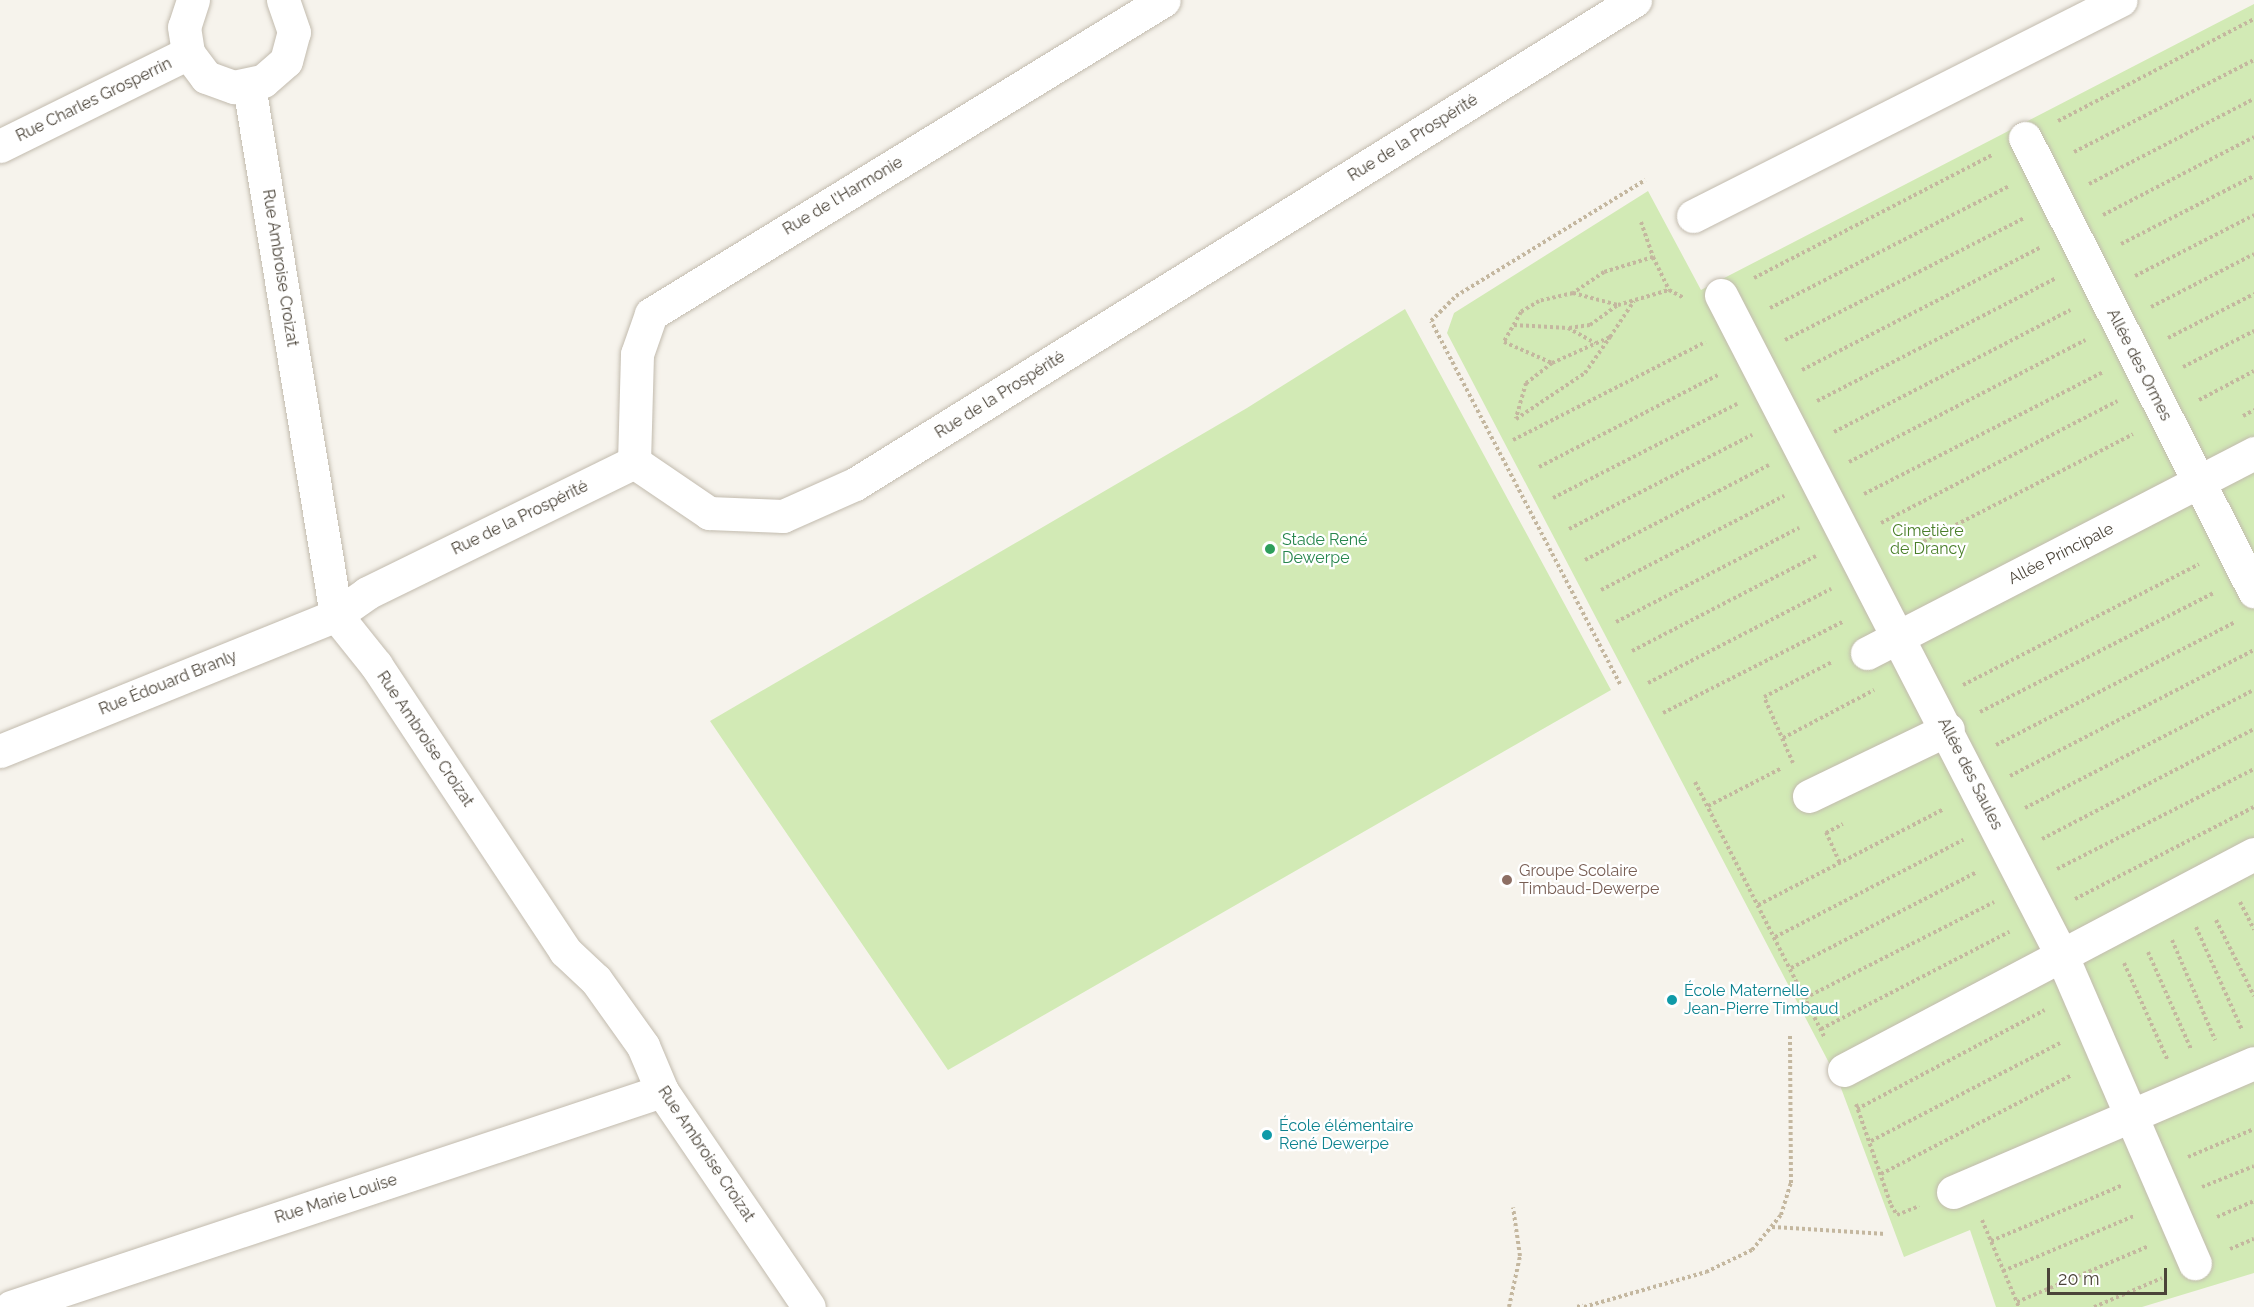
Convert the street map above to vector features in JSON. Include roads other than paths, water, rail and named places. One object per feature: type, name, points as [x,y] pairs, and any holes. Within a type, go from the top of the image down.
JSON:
[{"type":"street","points":[[190,0],[184,27],[188,53],[206,77],[249,86],[276,73],[286,61],[296,6]]},
{"type":"street","name":"Rue de l'Harmonie","points":[[634,462],[637,354],[651,314],[1164,0]]},
{"type":"street","name":"Rue de la Prospérité","points":[[336,615],[367,593],[634,462],[709,513],[783,516],[855,484],[1635,0]]},
{"type":"street","points":[[1693,216],[2121,0]]},
{"type":"street","name":"Rue Charles Grosperrin","points":[[0,146],[188,53]]},
{"type":"street","name":"Rue Ambroise Croizat","points":[[249,86],[336,615],[395,693],[565,951],[596,980],[643,1046],[662,1091],[809,1307]]},
{"type":"street","name":"Allée des Ormes","points":[[2025,138],[2232,547],[2248,595]]},
{"type":"street","name":"Allée des Saules","points":[[1708,302],[1737,326],[1948,729],[2071,975],[2195,1263]]},
{"type":"street","name":"Allée Principale","points":[[1867,653],[2254,453]]},
{"type":"street","name":"Rue Édouard Branly","points":[[0,751],[336,615]]},
{"type":"street","points":[[1809,796],[1948,729]]},
{"type":"street","points":[[1844,1070],[2071,975],[2254,854]]},
{"type":"street","points":[[1960,1189],[2131,1114],[2249,1049]]},
{"type":"street","name":"Rue Marie Louise","points":[[11,1307],[662,1091]]},
{"type":"place","name":"Stade René Dewerpe","points":[[1270,549]]},
{"type":"place","name":"Groupe Scolaire Timbaud-Dewerpe","points":[[1507,880]]},
{"type":"place","name":"École Maternelle Jean-Pierre Timbaud","points":[[1672,1000]]},
{"type":"place","name":"École élémentaire René Dewerpe","points":[[1267,1135]]},
{"type":"park label","name":"Cimetière de Drancy","points":[[1928,540]]}]
